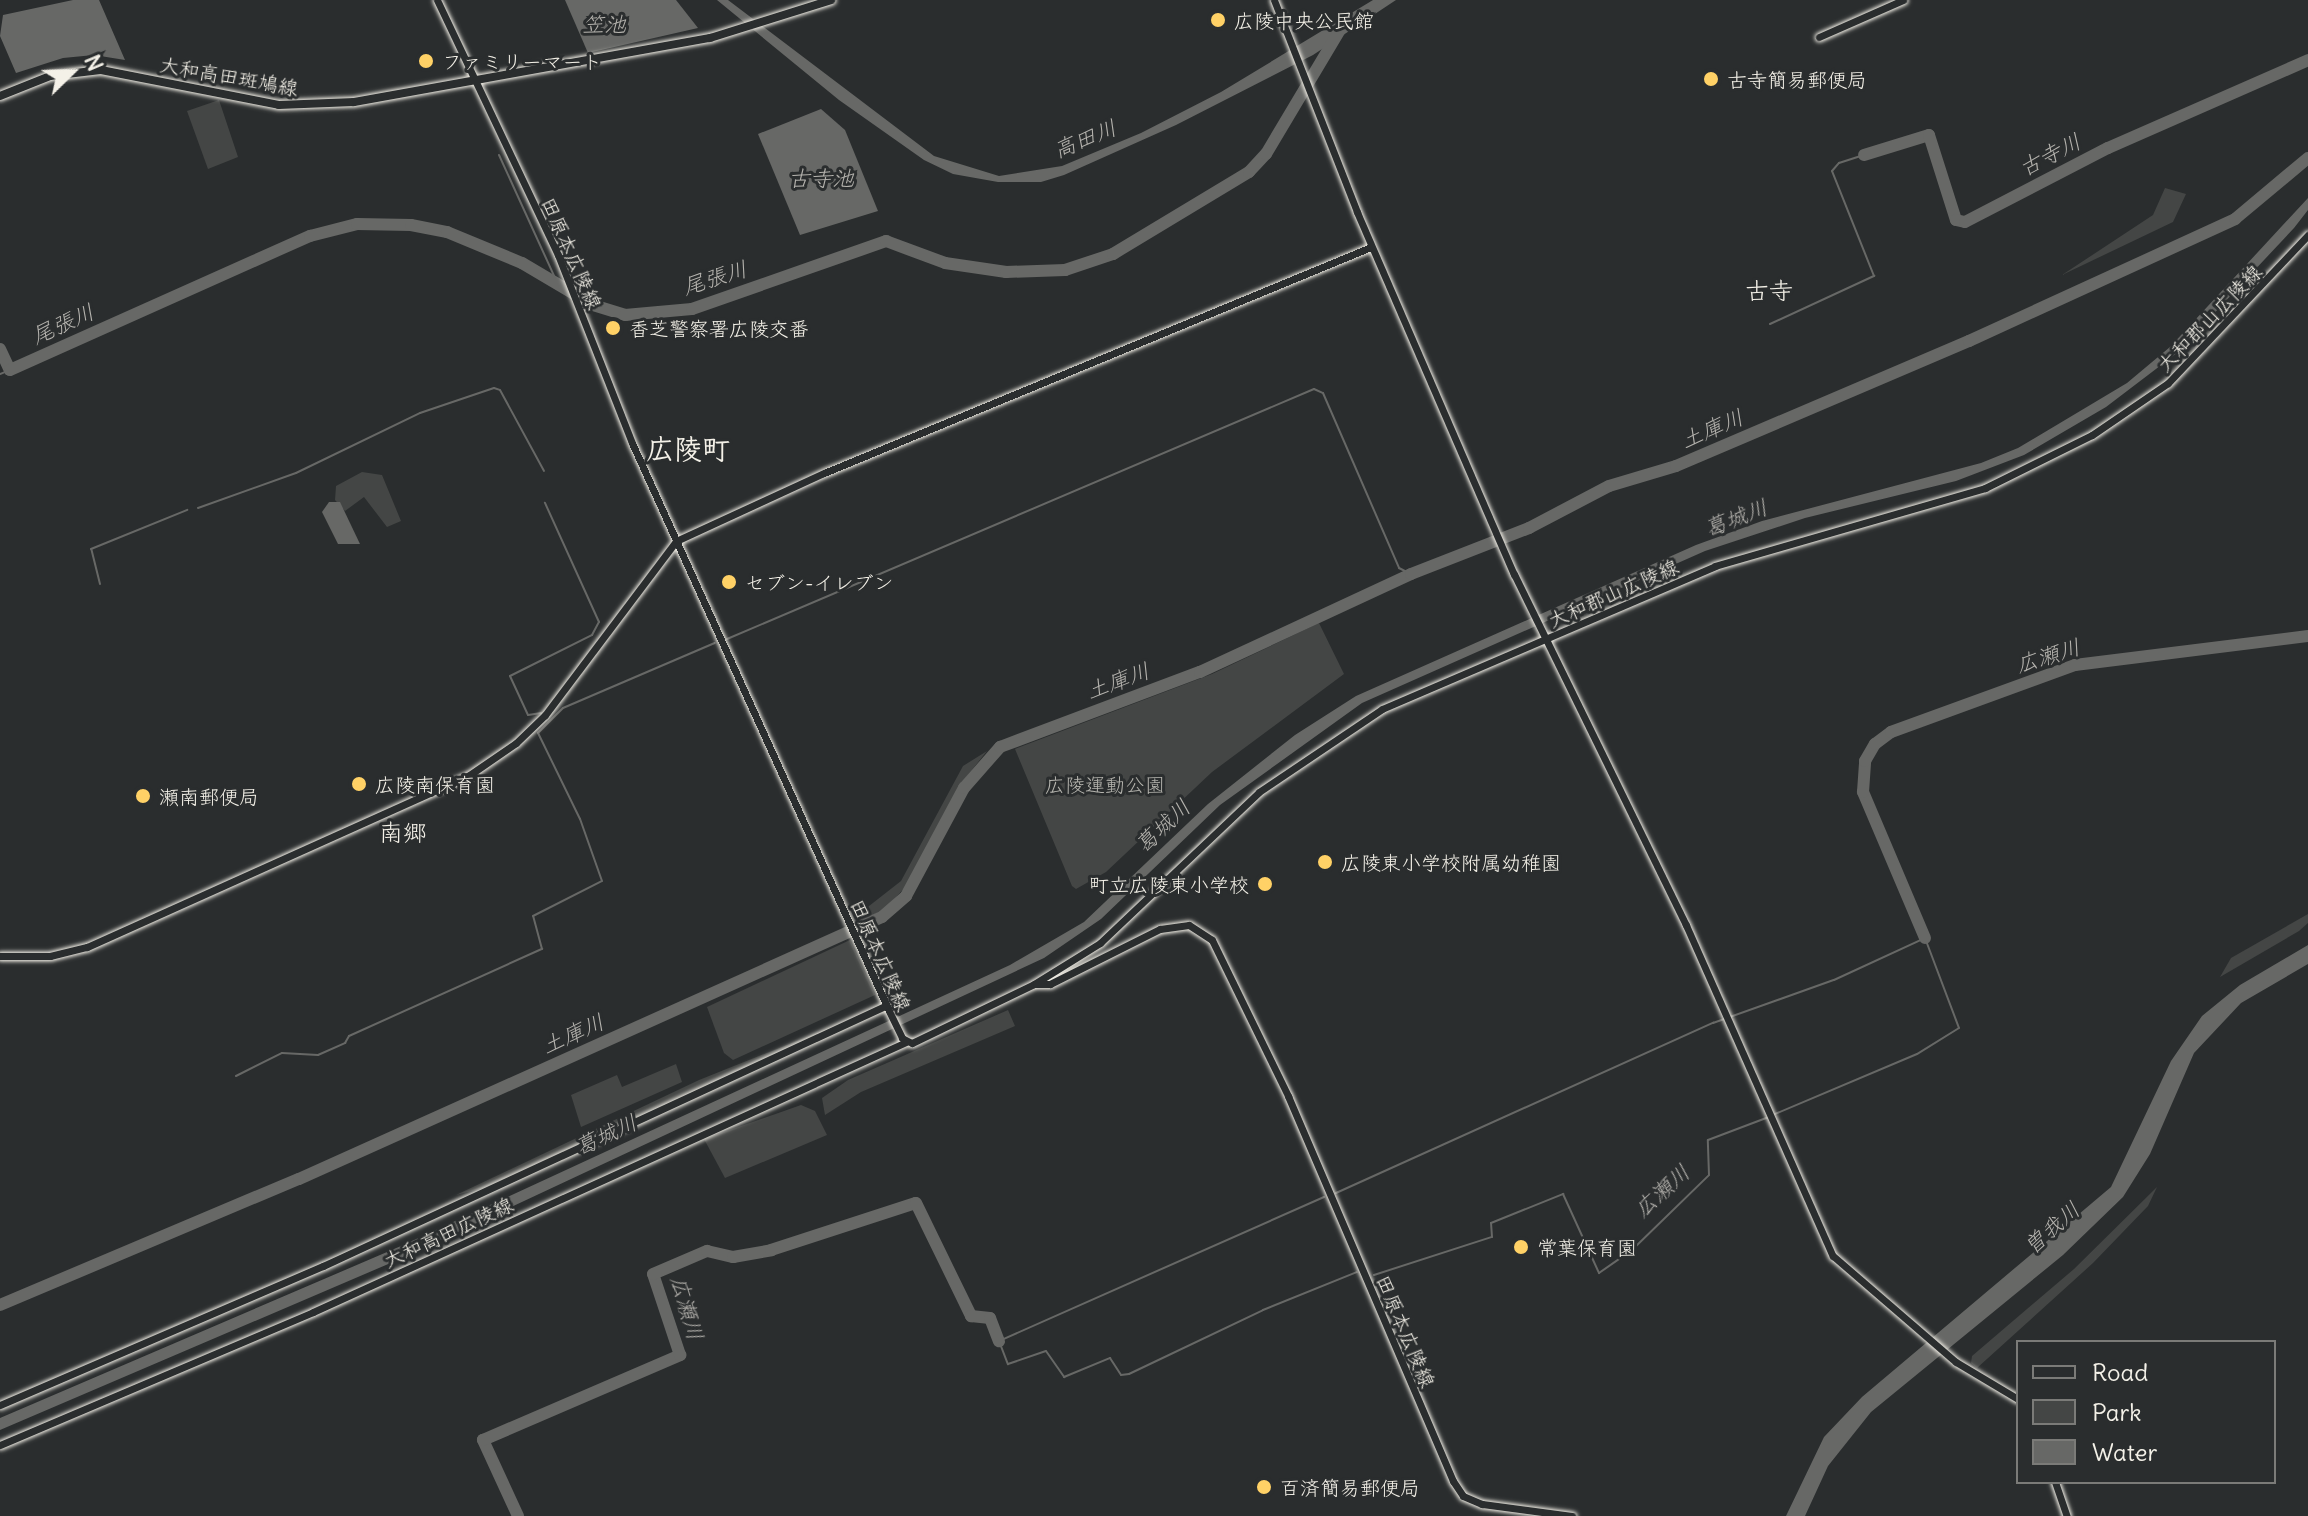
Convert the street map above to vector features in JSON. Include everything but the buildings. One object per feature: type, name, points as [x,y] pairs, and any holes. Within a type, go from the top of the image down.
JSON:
[{"type":"main road","name":"田原本広陵線","points":[[437,0],[568,279],[676,541],[904,1040],[929,1038],[1034,984],[1050,984],[1160,929],[1189,925],[1212,940],[1288,1096],[1453,1481],[1463,1496],[1482,1504],[1572,1516]]},
{"type":"main road","name":"大和高田斑鳩線","points":[[0,96],[50,76],[88,71],[297,106],[473,82],[736,32],[831,0]]},
{"type":"main road","points":[[1274,0],[1371,247],[1527,601],[1686,925],[1833,1256],[1956,1362],[2016,1398]]},
{"type":"main road","points":[[1819,37],[1903,0]]},
{"type":"main road","name":"大和郡山広陵線","points":[[1034,984],[1100,943],[1231,815],[1342,732],[1382,709],[1747,554],[1962,495],[2032,468],[2168,383],[2308,235]]},
{"type":"main road","points":[[0,956],[50,956],[94,945],[468,776],[516,743],[545,715],[676,541],[810,479],[1371,247]]},
{"type":"main road","name":"大和高田広陵線","points":[[0,1405],[336,1260],[888,1008]]},
{"type":"main road","name":"大和高田広陵線","points":[[0,1445],[313,1312],[875,1057],[904,1040]]},
{"type":"main road","points":[[2056,1484],[2067,1516]]},
{"type":"green space","points":[[219,100],[238,157],[208,169],[187,111]]},
{"type":"green space","points":[[2165,188],[2186,194],[2173,222],[2062,275],[2153,215]]},
{"type":"green space","points":[[362,472],[382,475],[401,521],[387,527],[364,497],[345,511],[335,500],[336,486]]},
{"type":"green space","name":"広陵運動公園","points":[[1319,623],[1344,674],[1212,772],[1106,872],[1076,889],[1072,886],[1015,749],[1212,674]]},
{"type":"green space","points":[[987,751],[959,786],[908,884],[886,908],[858,923],[855,917],[901,881],[963,766]]},
{"type":"green space","points":[[2308,914],[2308,923],[2299,931],[2220,977],[2231,958]]},
{"type":"green space","points":[[850,940],[875,995],[733,1060],[724,1053],[707,1007]]},
{"type":"green space","points":[[1008,1010],[1015,1026],[861,1092],[825,1115],[822,1098],[848,1080]]},
{"type":"green space","points":[[852,1019],[483,1188],[456,1195],[699,1080]]},
{"type":"green space","points":[[676,1064],[682,1082],[581,1127],[571,1095],[617,1075],[622,1087]]},
{"type":"green space","points":[[801,1105],[815,1111],[827,1135],[725,1178],[704,1139]]},
{"type":"green space","points":[[2157,1187],[2148,1206],[2093,1263],[1977,1368],[1971,1363],[1972,1356],[2074,1269]]},
{"type":"water","points":[[73,0],[99,0],[125,60],[94,55],[63,58],[16,73],[0,36],[3,15]]},
{"type":"water","name":"笠池","points":[[565,0],[676,0],[698,28],[588,53]]},
{"type":"water","points":[[717,0],[728,0],[934,156],[999,176],[1062,166],[1141,133],[1221,92],[1373,0],[1396,0],[1313,55],[1176,125],[1064,175],[1041,182],[998,182],[953,174],[924,160],[839,100]]},
{"type":"water","name":"古寺池","points":[[821,109],[845,130],[878,211],[800,235],[758,134]]},
{"type":"water","points":[[2308,198],[2308,210],[2294,228],[2177,353],[2106,407],[2024,455],[1956,481],[1805,518],[1705,551],[1362,703],[1220,805],[1101,919],[1044,958],[400,1259],[0,1430],[0,1418],[401,1246],[1010,965],[1084,922],[1208,804],[1295,735],[1356,696],[1696,545],[1762,521],[1981,463],[2018,448],[2127,383],[2170,347]]},
{"type":"water","points":[[329,502],[340,502],[360,544],[338,544],[322,512]]},
{"type":"water","points":[[2308,945],[2308,964],[2241,1003],[2194,1053],[2150,1154],[2123,1197],[2063,1255],[1871,1412],[1828,1466],[1805,1516],[1786,1516],[1824,1437],[1862,1397],[2111,1187],[2171,1061],[2202,1016],[2240,985]]},
{"type":"waterway","name":"尾張川","points":[[0,349],[10,370],[310,236],[357,224],[411,225],[447,232],[522,263],[593,305],[625,315],[692,309],[886,241],[945,263],[1006,272],[1065,270],[1113,254],[1249,172],[1266,154],[1341,28]]},
{"type":"waterway","name":"古寺川","points":[[1864,155],[1929,135],[1956,220],[1965,222],[2108,148],[2308,60]]},
{"type":"waterway","points":[[499,155],[557,282]]},
{"type":"waterway","points":[[1770,324],[1874,276],[1832,171],[1839,163],[1864,155]]},
{"type":"waterway","name":"土庫川","points":[[0,1305],[299,1179],[882,917],[906,896],[964,788],[1000,747],[1200,672],[1411,574],[1529,528],[1609,486],[1676,466],[1969,341],[2235,219],[2308,158]]},
{"type":"waterway","points":[[0,374],[10,370]]},
{"type":"waterway","points":[[198,508],[296,473],[420,413],[494,388],[500,390],[544,471]]},
{"type":"waterway","points":[[727,639],[1314,389],[1323,393],[1399,568],[1411,574]]},
{"type":"waterway","points":[[541,713],[528,715],[510,676],[592,635],[599,622],[545,503]]},
{"type":"waterway","points":[[100,584],[91,549],[187,510]]},
{"type":"waterway","name":"広瀬川","points":[[1925,938],[1863,792],[1865,761],[1875,744],[1891,732],[2075,665],[2308,636]]},
{"type":"waterway","points":[[236,1076],[282,1053],[318,1055],[345,1043],[349,1036],[542,949],[533,916],[602,881],[580,819],[538,733],[563,708],[715,643]]},
{"type":"waterway","name":"広瀬川","points":[[1336,1193],[1713,1023],[1834,980],[1925,938],[1959,1028],[1917,1054],[1775,1114]]},
{"type":"waterway","name":"広瀬川","points":[[1374,1275],[1492,1237],[1491,1223],[1563,1194],[1599,1273],[1632,1250],[1709,1175],[1708,1140],[1769,1117]]},
{"type":"waterway","name":"広瀬川","points":[[1324,1197],[999,1341],[1008,1364],[1046,1351],[1064,1377],[1110,1358],[1121,1375],[1129,1374],[1263,1310],[1357,1272]]},
{"type":"waterway","name":"広瀬川","points":[[518,1516],[483,1440],[680,1355],[653,1274],[707,1251],[733,1257],[771,1250],[916,1203],[971,1316],[990,1318],[999,1341]]},
{"type":"place","name":"広陵中央公民館","points":[[1218,20]]},
{"type":"place","name":"ファミリーマート","points":[[426,61]]},
{"type":"place","name":"古寺簡易郵便局","points":[[1711,79]]},
{"type":"place","name":"香芝警察署広陵交番","points":[[613,328]]},
{"type":"place","name":"セブン-イレブン","points":[[729,582]]},
{"type":"place","name":"広陵南保育園","points":[[359,784]]},
{"type":"place","name":"瀬南郵便局","points":[[143,796]]},
{"type":"place","name":"広陵東小学校附属幼稚園","points":[[1325,862]]},
{"type":"place","name":"町立広陵東小学校","points":[[1265,884]]},
{"type":"place","name":"常葉保育園","points":[[1521,1247]]},
{"type":"place","name":"百済簡易郵便局","points":[[1264,1487]]},
{"type":"district","name":"古寺","points":[[1769,291]]},
{"type":"district","name":"広陵町","points":[[688,449]]},
{"type":"district","name":"南郷","points":[[403,833]]},
{"type":"water label","name":"高田川","points":[[1085,139]]},
{"type":"water label","name":"葛城川","points":[[1736,518]]},
{"type":"water label","name":"葛城川","points":[[1163,826]]},
{"type":"water label","name":"葛城川","points":[[606,1135]]},
{"type":"water label","name":"曽我川","points":[[2052,1228]]}]
